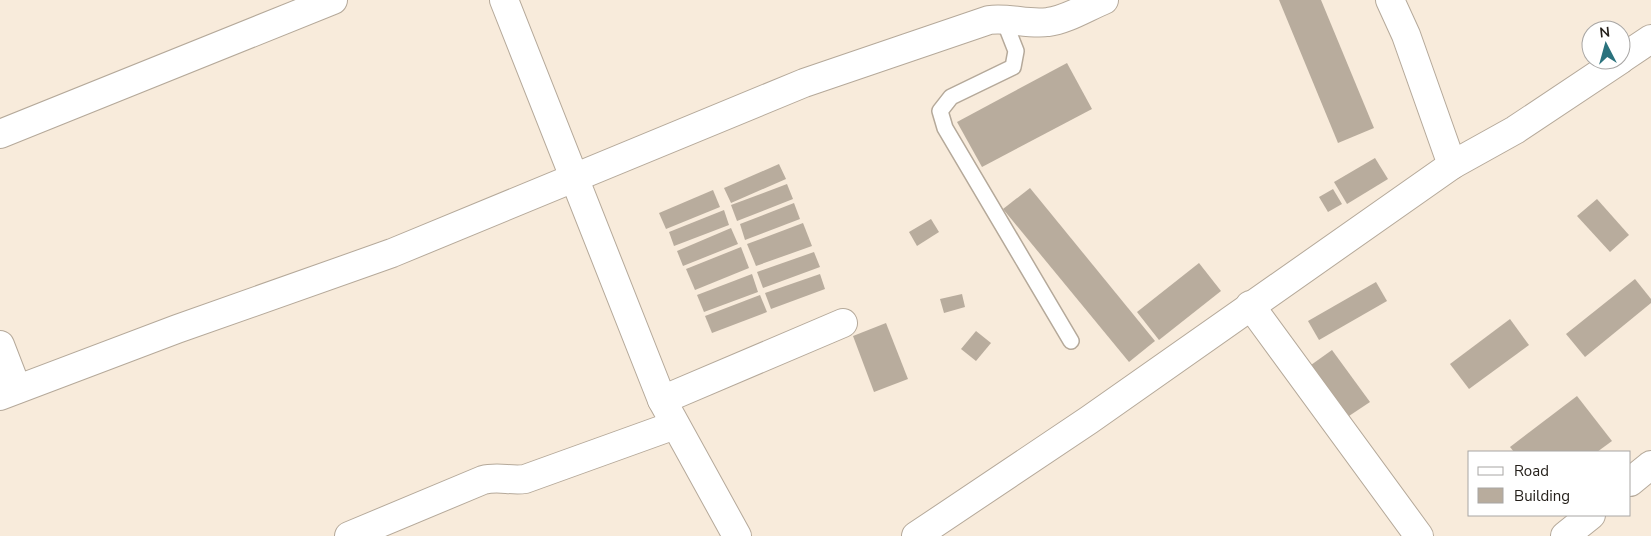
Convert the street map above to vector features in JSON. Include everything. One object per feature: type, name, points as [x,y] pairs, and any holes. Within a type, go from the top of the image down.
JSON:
[{"type":"street","points":[[0,134],[333,0]]},
{"type":"street","points":[[504,0],[662,400],[737,536]]},
{"type":"street","points":[[0,345],[8,392],[392,253],[804,83],[990,20],[1003,18],[1032,23],[1050,22],[1104,0]]},
{"type":"street","points":[[1390,0],[1406,35],[1452,164]]},
{"type":"street","points":[[1631,53],[1651,39]]},
{"type":"street","points":[[916,536],[1089,420],[1452,164],[1515,130],[1605,70]]},
{"type":"street","points":[[1250,305],[1419,536]]},
{"type":"street","points":[[662,400],[843,323]]},
{"type":"street","points":[[349,536],[483,480],[502,477],[517,480],[525,479],[675,425]]},
{"type":"street","points":[[1631,481],[1651,465]]},
{"type":"street","points":[[1566,536],[1590,516]]},
{"type":"lane","points":[[1003,18],[1016,51],[1013,67],[951,96],[940,111],[945,128],[1071,341]]},
{"type":"building","points":[[1279,0],[1321,0],[1374,128],[1338,143]]},
{"type":"building","points":[[1067,63],[1092,109],[982,167],[957,122]]},
{"type":"building","points":[[1375,158],[1388,179],[1347,204],[1334,182]]},
{"type":"building","points":[[779,164],[786,179],[731,203],[724,188]]},
{"type":"building","points":[[787,184],[793,199],[737,221],[731,205]]},
{"type":"building","points":[[1030,188],[1155,341],[1129,362],[1003,209]]},
{"type":"building","points":[[1333,189],[1342,204],[1328,212],[1319,197]]},
{"type":"building","points":[[713,190],[720,207],[666,229],[659,213]]},
{"type":"building","points":[[1597,199],[1629,235],[1610,252],[1577,216]]},
{"type":"building","points":[[794,203],[800,219],[745,240],[740,224]]},
{"type":"building","points":[[724,210],[729,225],[674,246],[669,232]]},
{"type":"building","points":[[931,219],[939,232],[917,246],[909,232]]},
{"type":"building","points":[[803,223],[812,246],[756,266],[747,244]]},
{"type":"building","points":[[731,228],[738,244],[683,266],[677,251]]},
{"type":"building","points":[[741,247],[749,268],[695,290],[686,269]]},
{"type":"building","points":[[814,252],[820,267],[763,288],[757,272]]},
{"type":"building","points":[[1199,263],[1221,291],[1159,340],[1137,312]]},
{"type":"building","points":[[752,274],[758,292],[704,312],[697,295]]},
{"type":"building","points":[[820,274],[825,289],[771,309],[765,293]]},
{"type":"building","points":[[1635,279],[1651,299],[1651,303],[1585,357],[1566,334]]},
{"type":"building","points":[[1376,282],[1387,301],[1319,340],[1308,321]]},
{"type":"building","points":[[962,294],[965,307],[944,313],[940,299]]},
{"type":"building","points":[[760,295],[767,312],[712,333],[705,316]]},
{"type":"building","points":[[1510,319],[1529,345],[1469,389],[1450,364]]},
{"type":"building","points":[[886,323],[908,379],[874,392],[853,336]]},
{"type":"building","points":[[976,331],[991,343],[976,361],[961,349]]},
{"type":"building","points":[[1332,350],[1370,402],[1349,416],[1311,365]]},
{"type":"building","points":[[1577,396],[1612,441],[1598,451],[1513,451],[1510,447]]}]
